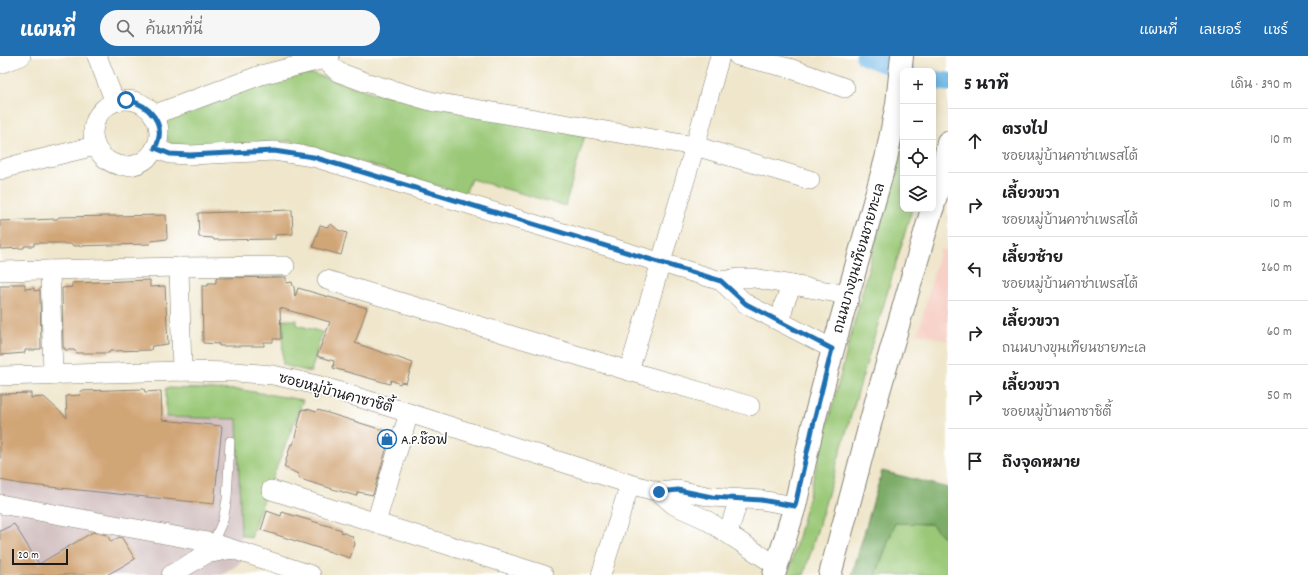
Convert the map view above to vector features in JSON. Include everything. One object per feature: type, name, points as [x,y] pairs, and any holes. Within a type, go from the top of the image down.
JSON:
[{"type":"main road","name":"ถนนบางขุนเทียนชายทะเล","points":[[776,570],[795,506],[832,349],[886,159],[897,104],[902,56]]},
{"type":"main road","points":[[936,197],[948,142]]},
{"type":"main road","points":[[830,575],[877,398],[932,212]]},
{"type":"street","points":[[0,64],[21,56]]},
{"type":"street","points":[[97,56],[115,102]]},
{"type":"street","points":[[628,371],[695,146],[720,56]]},
{"type":"street","points":[[738,56],[789,68],[846,88]]},
{"type":"street","points":[[153,115],[260,75],[327,57],[338,72],[365,82],[434,102],[695,146],[810,180]]},
{"type":"street","points":[[126,100],[136,102],[146,107],[153,115],[158,125],[159,136],[155,148],[150,155],[141,162],[131,166],[110,162],[101,155],[95,146],[93,136],[94,125],[98,115],[105,107],[115,102],[126,100]]},
{"type":"street","points":[[0,170],[95,146]]},
{"type":"street","points":[[155,148],[170,154],[190,155],[274,151],[313,157],[721,281],[746,304],[832,349]]},
{"type":"street","points":[[0,271],[285,266]]},
{"type":"street","points":[[179,267],[182,371]]},
{"type":"street","points":[[50,270],[53,375]]},
{"type":"street","points":[[721,281],[738,278],[754,278],[848,295]]},
{"type":"street","points":[[327,280],[628,371],[750,406]]},
{"type":"street","points":[[781,322],[784,304],[792,285]]},
{"type":"street","name":"ซอยหมู่บ้านคาซาซิตี้","points":[[0,376],[182,371],[235,372],[273,375],[321,386],[659,492],[678,490],[712,497],[761,500],[795,506]]},
{"type":"street","points":[[376,522],[409,413]]},
{"type":"street","points":[[601,575],[630,484]]},
{"type":"street","points":[[271,490],[544,575]]},
{"type":"street","name":"ซอยหมู่บ้านคาซาซิตี้","points":[[659,492],[674,505],[705,519],[728,533],[776,570]]},
{"type":"street","points":[[728,533],[739,499]]},
{"type":"street","points":[[0,504],[213,543],[312,575]]},
{"type":"street","points":[[171,575],[206,554],[232,549]]},
{"type":"lane","points":[[213,543],[223,520],[227,500],[230,441]]},
{"type":"shaded area","points":[[940,249],[948,251],[948,341],[918,333]]},
{"type":"shaded area","points":[[159,417],[237,419],[241,535],[240,563],[222,575],[0,575],[0,424]]},
{"type":"green space","points":[[291,74],[313,74],[371,92],[585,135],[565,206],[471,179],[465,194],[291,141],[188,148],[172,144],[166,139],[164,127],[167,119]]},
{"type":"green space","points":[[900,138],[900,212],[911,212],[804,575],[788,575],[892,179]]},
{"type":"green space","points":[[282,320],[297,320],[297,325],[322,332],[311,372],[283,365]]},
{"type":"green space","points":[[166,388],[242,390],[303,400],[257,517],[251,538],[241,535],[237,419],[166,417]]},
{"type":"green space","points":[[882,471],[948,488],[948,542],[931,524],[895,523],[876,575],[852,575]]},
{"type":"green space","points":[[895,523],[931,524],[948,542],[948,575],[876,575]]},
{"type":"building","points":[[292,210],[293,234],[275,235],[275,239],[214,240],[213,238],[199,237],[198,213]]},
{"type":"building","points":[[166,215],[167,239],[151,241],[150,244],[73,246],[72,244],[63,243],[34,243],[34,246],[24,246],[24,248],[0,249],[0,221],[57,219],[59,217]]},
{"type":"building","points":[[331,224],[338,230],[347,233],[341,255],[313,247],[320,225],[327,227]]},
{"type":"building","points":[[286,277],[286,283],[292,282],[295,297],[298,288],[367,308],[355,343],[413,363],[406,383],[401,382],[400,384],[391,380],[390,384],[333,368],[334,361],[317,356],[330,322],[280,308],[281,339],[273,339],[273,342],[264,342],[264,346],[219,346],[219,344],[203,343],[202,286],[208,286],[208,283],[216,283],[216,278]]},
{"type":"building","points":[[150,280],[150,287],[165,286],[168,344],[152,346],[151,350],[110,351],[109,353],[77,353],[74,350],[65,350],[65,348],[63,348],[62,288],[72,287],[72,283]]},
{"type":"building","points":[[10,284],[25,284],[25,289],[34,288],[34,291],[40,290],[41,349],[25,350],[25,353],[0,355],[0,286],[9,286]]},
{"type":"building","points":[[144,389],[145,392],[161,391],[162,420],[222,426],[214,504],[21,484],[0,480],[0,394],[31,393],[31,398],[44,397],[67,418],[66,396],[81,395],[80,391]]},
{"type":"building","points":[[302,409],[308,409],[316,412],[318,410],[386,431],[384,437],[389,440],[373,495],[358,492],[356,496],[300,479],[298,474],[284,467],[291,444],[293,445]]},
{"type":"building","points":[[267,511],[281,516],[282,512],[342,530],[341,532],[352,536],[355,544],[350,558],[261,530]]},
{"type":"building","points":[[14,524],[39,564],[93,532],[107,535],[111,542],[119,537],[122,538],[135,559],[107,575],[0,575],[0,531]]},
{"type":"waterway","points":[[865,56],[900,69]]},
{"type":"waterway","points":[[936,80],[948,82]]},
{"type":"place","name":"A.P.ช๊อฟ","points":[[387,439]]},
{"type":"route","points":[[126,100],[136,102],[146,107],[153,115],[158,125],[159,136],[155,148],[170,154],[190,155],[274,151],[313,157],[721,281],[746,304],[832,349],[795,506],[761,500],[712,497],[678,490],[659,492]]}]
